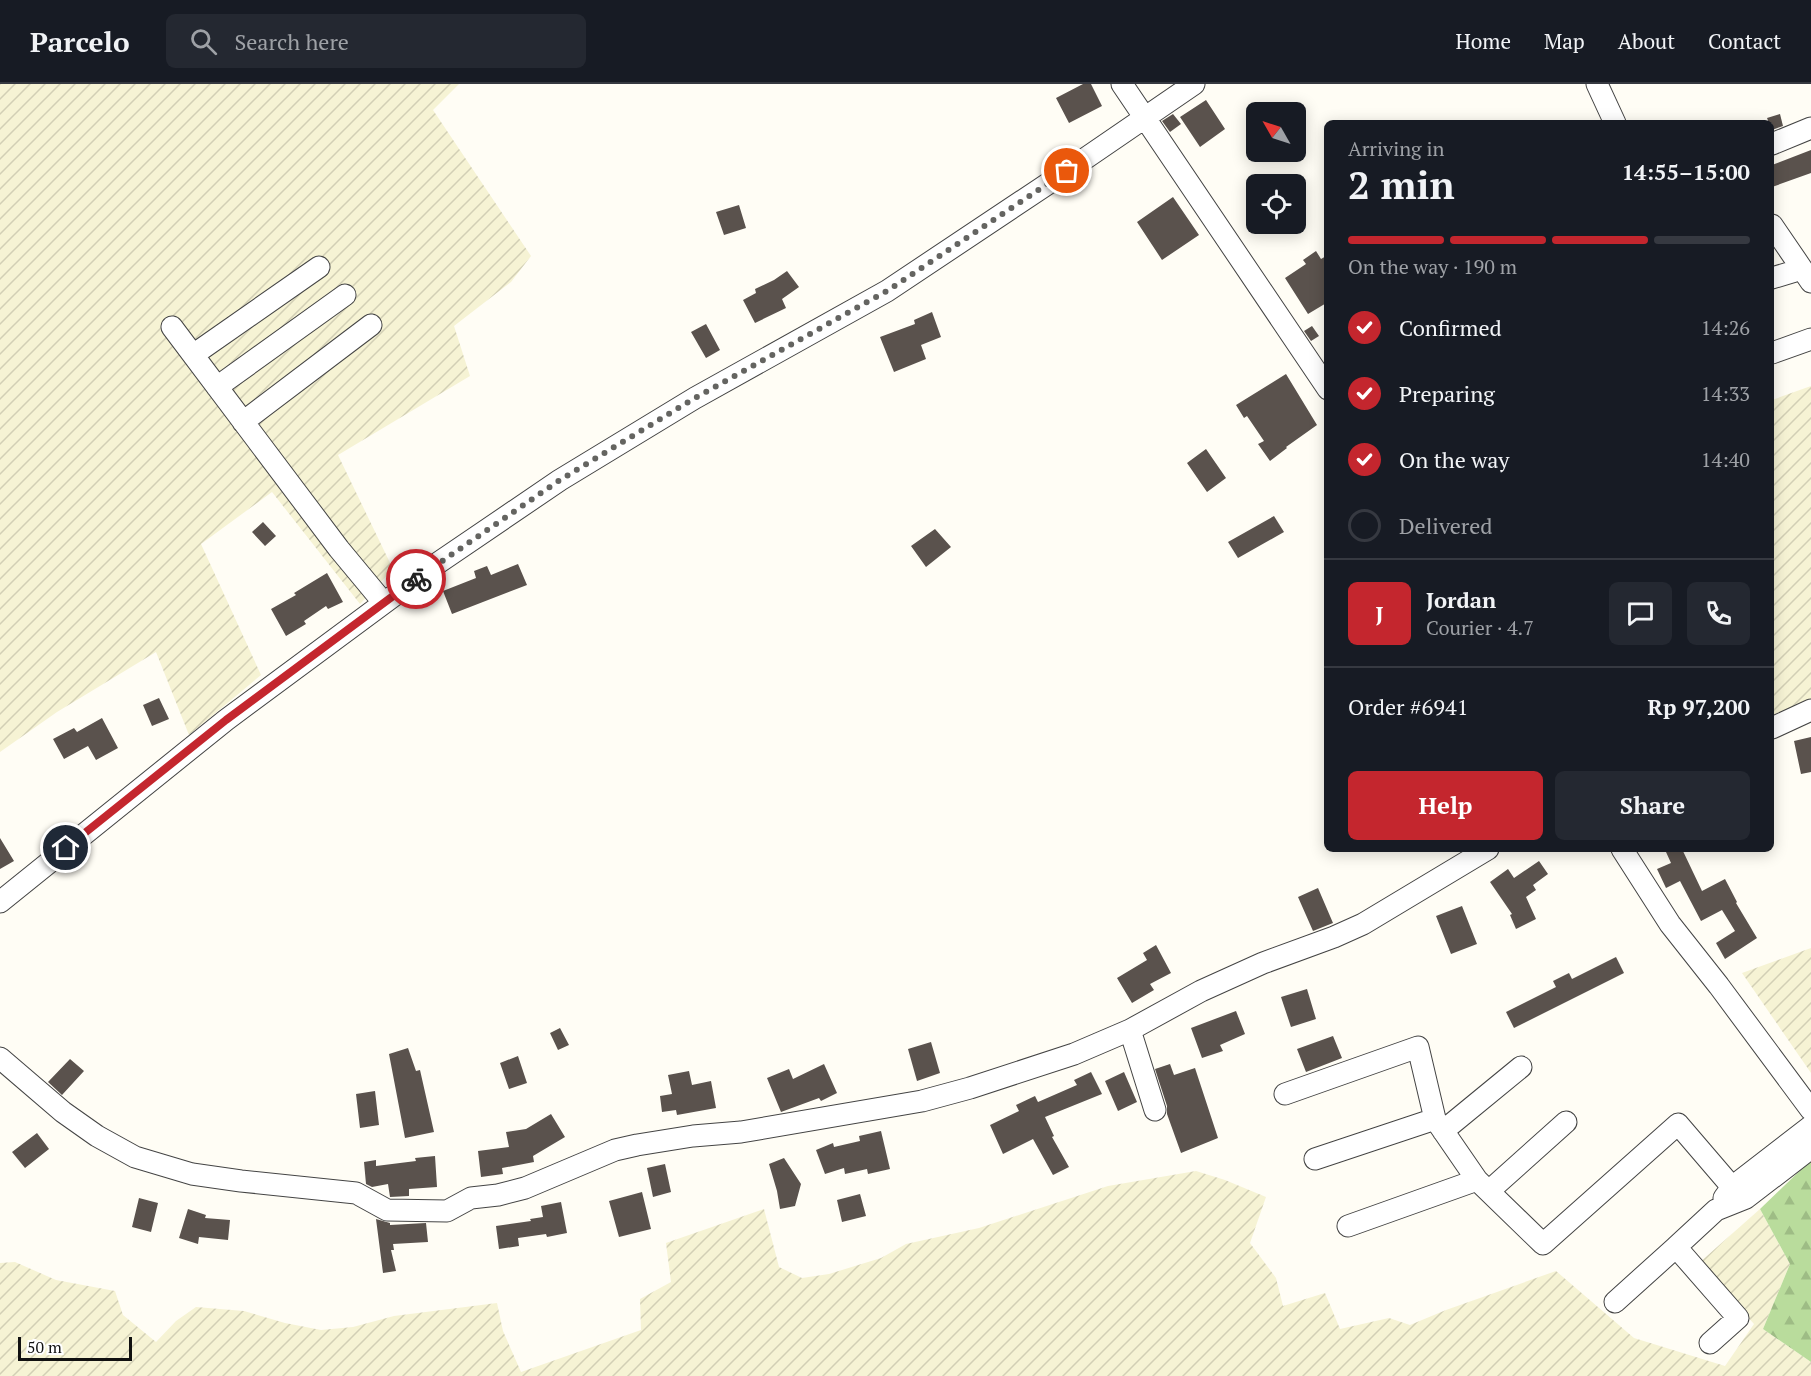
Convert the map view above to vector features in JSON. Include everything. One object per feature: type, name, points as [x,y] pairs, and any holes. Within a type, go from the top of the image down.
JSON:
[{"type":"street","points":[[1122,84],[1324,383]]},
{"type":"street","points":[[0,902],[217,727],[438,563],[560,480],[695,398],[887,291],[1194,84]]},
{"type":"street","points":[[1598,84],[1614,120]]},
{"type":"street","points":[[1774,143],[1808,134]]},
{"type":"street","points":[[1774,228],[1807,276]]},
{"type":"street","points":[[193,355],[319,267]]},
{"type":"street","points":[[1774,278],[1807,276]]},
{"type":"street","points":[[217,387],[345,295]]},
{"type":"street","points":[[243,422],[370,326]]},
{"type":"street","points":[[172,327],[339,549],[383,602]]},
{"type":"street","points":[[1774,352],[1811,339]]},
{"type":"street","points":[[1774,727],[1811,710]]},
{"type":"street","points":[[0,1058],[63,1112],[97,1136],[135,1156],[192,1174],[356,1193],[387,1210],[447,1211],[471,1198],[498,1195],[525,1188],[615,1150],[637,1144],[741,1132],[921,1101],[970,1088],[1074,1054],[1130,1030],[1201,991],[1364,924],[1483,852]]},
{"type":"street","points":[[1624,852],[1670,924],[1811,1110]]},
{"type":"street","points":[[1130,1030],[1155,1110]]},
{"type":"street","points":[[1286,1094],[1418,1047],[1439,1125],[1483,1185],[1543,1244],[1678,1124],[1732,1187]]},
{"type":"street","points":[[1315,1159],[1439,1125],[1521,1067]]},
{"type":"street","points":[[1348,1226],[1483,1185],[1566,1122]]},
{"type":"street","points":[[1615,1302],[1716,1210],[1732,1187],[1811,1126]]},
{"type":"street","points":[[1716,1210],[1746,1198],[1811,1148]]},
{"type":"street","points":[[1676,1247],[1738,1318],[1710,1343]]},
{"type":"shaded area","points":[[0,84],[459,84],[433,110],[531,256],[511,282],[454,326],[470,376],[338,455],[393,569],[360,604],[272,492],[201,544],[261,675],[189,735],[156,652],[57,712],[0,752]]},
{"type":"shaded area","points":[[1811,386],[1811,701],[1774,714],[1774,399]]},
{"type":"shaded area","points":[[1811,948],[1811,1073],[1742,973]]},
{"type":"shaded area","points":[[1196,1171],[1266,1197],[1250,1243],[1276,1278],[1283,1306],[1325,1293],[1340,1329],[1389,1318],[1410,1325],[1556,1271],[1634,1338],[1725,1366],[1754,1324],[1699,1263],[1760,1209],[1790,1264],[1763,1329],[1811,1362],[1811,1376],[0,1376],[0,1263],[15,1262],[56,1280],[115,1291],[123,1315],[156,1342],[176,1321],[196,1307],[244,1311],[285,1323],[321,1330],[353,1327],[394,1316],[497,1303],[503,1331],[521,1372],[641,1330],[640,1299],[671,1282],[666,1243],[764,1209],[779,1267],[802,1278],[829,1274],[881,1258],[906,1244],[979,1228],[1108,1186]]},
{"type":"green space","points":[[1811,1160],[1811,1362],[1763,1329],[1790,1264],[1760,1209]]},
{"type":"building","points":[[1083,84],[1091,84],[1102,106],[1069,123],[1056,98]]},
{"type":"building","points":[[1206,100],[1225,129],[1200,147],[1180,117]]},
{"type":"building","points":[[1173,114],[1181,124],[1170,132],[1162,121]]},
{"type":"building","points":[[1780,114],[1783,126],[1774,129],[1774,120],[1767,118]]},
{"type":"building","points":[[1811,150],[1811,173],[1774,186],[1774,164]]},
{"type":"building","points":[[1173,197],[1199,235],[1162,260],[1137,222]]},
{"type":"building","points":[[739,205],[746,228],[724,235],[716,212]]},
{"type":"building","points":[[1316,251],[1321,259],[1324,257],[1324,304],[1308,314],[1285,278],[1306,264],[1303,260]]},
{"type":"building","points":[[787,271],[799,287],[782,299],[786,308],[755,323],[743,300],[756,293],[755,289]]},
{"type":"building","points":[[932,312],[941,337],[921,345],[926,359],[894,372],[880,337],[915,324],[914,320]]},
{"type":"building","points":[[706,324],[720,350],[706,358],[691,332]]},
{"type":"building","points":[[1312,326],[1319,336],[1311,341],[1304,331]]},
{"type":"building","points":[[1286,374],[1317,425],[1270,461],[1258,444],[1264,441],[1247,416],[1244,418],[1236,405]]},
{"type":"building","points":[[1206,449],[1226,478],[1207,492],[1187,463]]},
{"type":"building","points":[[1274,516],[1284,532],[1238,558],[1228,542]]},
{"type":"building","points":[[263,522],[276,536],[265,546],[252,532]]},
{"type":"building","points":[[935,529],[951,547],[926,567],[911,546]]},
{"type":"building","points":[[518,564],[527,585],[452,614],[443,591],[476,578],[474,571],[487,566],[491,575]]},
{"type":"building","points":[[327,573],[343,602],[328,609],[326,606],[304,621],[306,624],[286,636],[271,609]]},
{"type":"building","points":[[159,698],[169,719],[152,726],[143,705]]},
{"type":"building","points":[[102,718],[118,748],[96,760],[88,746],[64,759],[53,739],[74,728],[77,732]]},
{"type":"building","points":[[1811,737],[1811,772],[1801,774],[1794,741]]},
{"type":"building","points":[[0,838],[14,861],[0,869]]},
{"type":"building","points":[[1666,852],[1683,852],[1702,891],[1725,879],[1757,938],[1725,959],[1716,943],[1735,931],[1722,910],[1701,921],[1680,881],[1666,888],[1657,869],[1671,863]]},
{"type":"building","points":[[1539,861],[1548,874],[1533,885],[1536,890],[1526,897],[1536,919],[1516,929],[1510,915],[1512,914],[1490,882],[1508,869],[1514,878]]},
{"type":"building","points":[[1318,888],[1333,923],[1313,931],[1298,897]]},
{"type":"building","points":[[1462,906],[1477,944],[1451,954],[1436,916]]},
{"type":"building","points":[[1156,945],[1171,973],[1150,984],[1154,990],[1132,1003],[1117,978],[1147,960],[1143,953]]},
{"type":"building","points":[[1616,957],[1624,973],[1514,1028],[1506,1012],[1556,987],[1553,981],[1569,973],[1572,979]]},
{"type":"building","points":[[1307,989],[1316,1019],[1291,1027],[1281,997]]},
{"type":"building","points":[[1236,1011],[1245,1034],[1220,1045],[1223,1051],[1202,1058],[1191,1028]]},
{"type":"building","points":[[560,1028],[569,1045],[558,1050],[550,1033]]},
{"type":"building","points":[[1333,1036],[1342,1058],[1306,1072],[1297,1049]]},
{"type":"building","points":[[931,1042],[940,1073],[917,1081],[908,1049]]},
{"type":"building","points":[[408,1048],[416,1071],[420,1070],[434,1132],[405,1138],[389,1054]]},
{"type":"building","points":[[518,1056],[527,1083],[509,1089],[500,1063]]},
{"type":"building","points":[[70,1059],[84,1071],[62,1095],[48,1082]]},
{"type":"building","points":[[824,1064],[837,1093],[821,1101],[819,1098],[781,1112],[767,1078],[789,1069],[793,1079]]},
{"type":"building","points":[[1170,1064],[1174,1075],[1195,1068],[1218,1138],[1181,1153],[1167,1114],[1167,1106],[1155,1069]]},
{"type":"building","points":[[689,1071],[692,1085],[711,1081],[716,1108],[677,1115],[676,1110],[662,1112],[660,1096],[672,1094],[668,1075]]},
{"type":"building","points":[[1091,1072],[1102,1094],[1045,1117],[1054,1136],[1052,1137],[1069,1167],[1053,1175],[1033,1139],[1003,1154],[990,1125],[1019,1111],[1016,1105],[1035,1096],[1038,1102],[1077,1085],[1074,1080]]},
{"type":"building","points":[[1124,1072],[1137,1102],[1118,1111],[1105,1081]]},
{"type":"building","points":[[375,1091],[379,1125],[360,1128],[356,1094]]},
{"type":"building","points":[[551,1114],[565,1137],[533,1156],[534,1162],[502,1168],[503,1174],[481,1177],[478,1151],[509,1147],[506,1132],[526,1129]]},
{"type":"building","points":[[881,1131],[890,1169],[868,1174],[867,1169],[845,1174],[844,1168],[825,1174],[816,1150],[833,1143],[834,1147],[860,1141],[859,1136]]},
{"type":"building","points":[[37,1133],[49,1149],[25,1168],[12,1152]]},
{"type":"building","points":[[435,1156],[437,1187],[409,1189],[409,1196],[390,1197],[388,1184],[372,1187],[366,1184],[364,1162],[376,1160],[376,1166]]},
{"type":"building","points":[[784,1158],[801,1184],[795,1206],[780,1209],[769,1164]]},
{"type":"building","points":[[665,1164],[671,1192],[653,1197],[647,1168]]},
{"type":"building","points":[[642,1192],[651,1229],[619,1237],[609,1201]]},
{"type":"building","points":[[860,1194],[866,1216],[842,1222],[837,1200]]},
{"type":"building","points":[[139,1198],[158,1203],[151,1232],[132,1227]]},
{"type":"building","points":[[561,1202],[567,1233],[547,1237],[546,1234],[518,1238],[519,1246],[499,1249],[496,1226],[543,1217],[541,1206]]},
{"type":"building","points":[[188,1209],[206,1215],[205,1218],[230,1220],[228,1240],[199,1237],[198,1244],[179,1238]]},
{"type":"building","points":[[376,1219],[390,1223],[390,1225],[426,1223],[428,1242],[393,1244],[394,1250],[391,1250],[396,1271],[383,1273]]},
{"type":"way so far","points":[[416,579],[560,480],[695,398],[887,291],[1067,171]]},
{"type":"route","points":[[66,848],[226,720],[416,579]]}]
